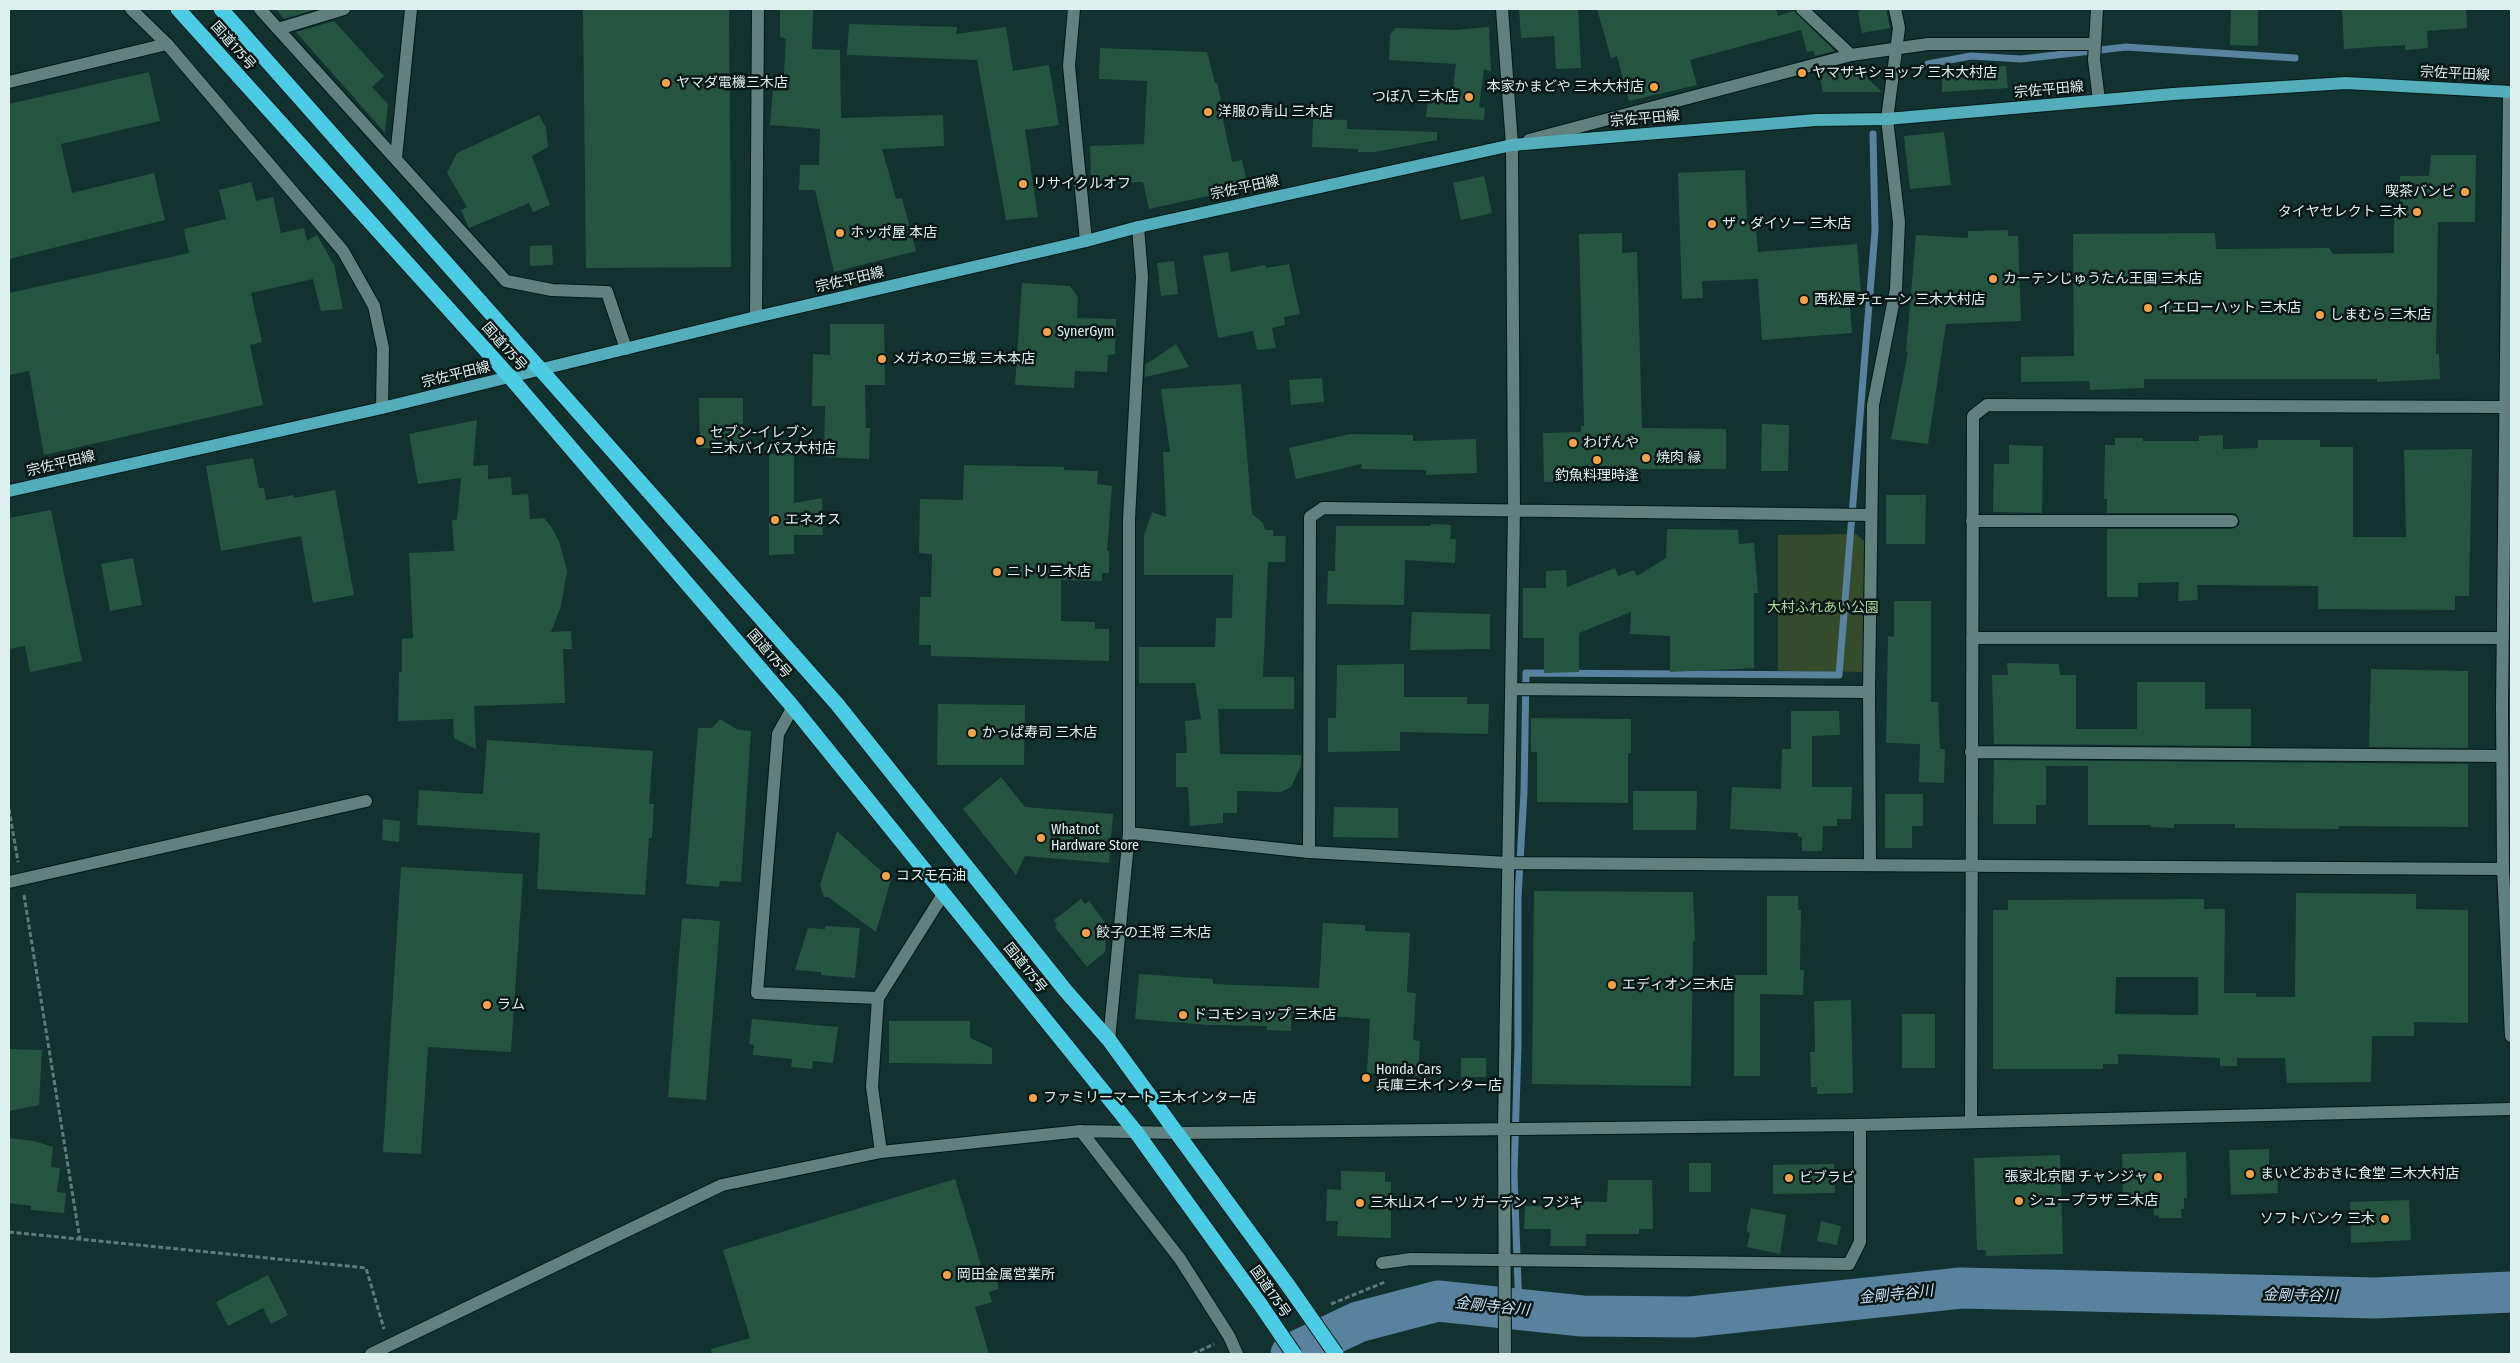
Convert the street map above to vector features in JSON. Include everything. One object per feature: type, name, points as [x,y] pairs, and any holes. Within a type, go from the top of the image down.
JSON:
[{"type":"highway","name":"国道175号","points":[[178,9],[510,377],[794,708],[1136,1132],[1294,1354]]},
{"type":"highway","name":"国道175号","points":[[221,9],[837,704],[1065,990],[1109,1040],[1336,1354]]},
{"type":"main road","name":"宗佐平田線","points":[[9,491],[382,408],[756,317],[1086,241],[1138,227],[1512,145],[1816,120],[1887,119],[2099,100],[2346,83],[2510,92]]},
{"type":"street","points":[[131,9],[168,44],[343,251],[374,306],[383,348],[382,408]]},
{"type":"street","points":[[260,9],[506,281],[552,290],[607,292],[626,349]]},
{"type":"street","points":[[278,29],[344,9]]},
{"type":"street","points":[[396,158],[411,9]]},
{"type":"street","points":[[756,317],[758,9]]},
{"type":"street","points":[[1074,9],[1069,66],[1086,241]]},
{"type":"street","points":[[1502,9],[1512,145],[1514,510],[1504,1128],[1505,1354]]},
{"type":"street","points":[[1802,9],[1851,55]]},
{"type":"street","points":[[1870,865],[1870,515],[1873,405],[1896,289],[1898,222],[1887,119],[1899,28],[1895,9]]},
{"type":"street","points":[[2097,9],[2095,44],[2099,100]]},
{"type":"street","points":[[9,82],[168,44]]},
{"type":"street","points":[[1512,145],[1851,55],[1928,44],[2095,44]]},
{"type":"street","points":[[2510,92],[2505,407],[2508,530],[2503,638],[2502,756],[2503,869],[2511,1036]]},
{"type":"street","points":[[1109,1040],[1129,833],[1129,519],[1142,277],[1138,227]]},
{"type":"street","points":[[1971,1121],[1970,866],[1973,416],[1988,405],[2505,407]]},
{"type":"street","points":[[1308,852],[1310,517],[1323,508],[1870,515]]},
{"type":"street","points":[[1972,521],[2232,521]]},
{"type":"street","points":[[1972,638],[2503,638]]},
{"type":"street","points":[[1511,689],[1869,692]]},
{"type":"street","points":[[794,708],[778,734],[757,993],[878,998]]},
{"type":"street","points":[[1971,752],[2502,756]]},
{"type":"street","points":[[15,880],[366,801]]},
{"type":"street","points":[[1129,833],[1308,852],[1508,863],[2503,869]]},
{"type":"street","points":[[881,1152],[872,1087],[878,998],[944,893]]},
{"type":"street","points":[[371,1354],[722,1185],[881,1152],[1081,1131],[1178,1133],[1860,1125],[2511,1109]]},
{"type":"street","points":[[1382,1263],[1411,1259],[1849,1264],[1860,1242],[1860,1125]]},
{"type":"street","points":[[1081,1131],[1180,1259],[1229,1336],[1237,1354]]},
{"type":"path","points":[[9,809],[15,880],[80,1240]]},
{"type":"path","points":[[9,1232],[366,1268],[390,1344]]},
{"type":"path","points":[[1330,1304],[1390,1280]]},
{"type":"green space","name":"大村ふれあい公園","points":[[1856,534],[1869,545],[1867,672],[1778,671],[1778,535]]},
{"type":"building","points":[[276,9],[317,9],[284,19]]},
{"type":"building","points":[[583,9],[729,9],[731,267],[586,268]]},
{"type":"building","points":[[780,9],[813,10],[812,49],[840,50],[841,118],[943,115],[944,146],[882,149],[896,199],[902,198],[916,251],[834,272],[815,190],[799,190],[800,165],[819,165],[820,129],[770,125],[773,89],[783,89],[786,39],[780,37]]},
{"type":"building","points":[[1519,9],[1578,9],[1581,68],[1556,69],[1554,36],[1521,38]]},
{"type":"building","points":[[1597,9],[1776,9],[1778,16],[1794,11],[1835,51],[1815,56],[1814,51],[1807,52],[1801,30],[1690,60],[1697,85],[1629,101],[1617,56],[1611,58]]},
{"type":"building","points":[[1859,9],[1886,9],[1890,28],[1862,33]]},
{"type":"building","points":[[2231,9],[2258,9],[2258,46],[2230,45]]},
{"type":"building","points":[[2342,9],[2466,9],[2467,28],[2427,31],[2428,48],[2405,50],[2405,45],[2344,49]]},
{"type":"building","points":[[334,21],[384,76],[372,87],[388,104],[385,133],[296,32]]},
{"type":"building","points":[[849,24],[957,27],[956,34],[1006,27],[1013,71],[1049,65],[1059,125],[1025,130],[1038,217],[1006,220],[977,60],[847,55]]},
{"type":"building","points":[[1489,27],[1491,72],[1484,69],[1479,107],[1485,108],[1484,120],[1426,117],[1428,99],[1451,103],[1456,64],[1389,60],[1390,34],[1396,28],[1455,30]]},
{"type":"building","points":[[1100,48],[1207,52],[1221,100],[1219,101],[1232,162],[1242,160],[1248,187],[1149,209],[1143,182],[1091,184],[1090,146],[1144,144],[1147,81],[1099,79]]},
{"type":"building","points":[[1852,63],[1882,92],[1823,92],[1819,72]]},
{"type":"building","points":[[2006,66],[2008,88],[1942,92],[1942,71]]},
{"type":"building","points":[[149,72],[160,121],[61,144],[72,193],[154,173],[165,220],[9,259],[9,104]]},
{"type":"building","points":[[539,115],[546,128],[548,147],[532,156],[550,205],[533,212],[529,203],[469,228],[461,210],[467,207],[447,173],[457,153]]},
{"type":"building","points":[[1313,119],[1347,120],[1347,129],[1437,132],[1437,140],[1375,152],[1358,152],[1358,149],[1312,147]]},
{"type":"building","points":[[1944,132],[1951,185],[1910,189],[1904,136]]},
{"type":"building","points":[[2431,155],[2476,155],[2475,222],[2438,222],[2436,354],[2439,354],[2440,379],[2377,382],[2377,379],[2144,379],[2144,388],[2090,390],[2089,381],[2021,382],[2021,357],[2074,356],[2073,234],[2215,233],[2216,249],[2329,248],[2333,254],[2394,253],[2394,212],[2400,212],[2400,176],[2429,176]]},
{"type":"building","points":[[1745,170],[1747,222],[1755,220],[1758,252],[1857,244],[1861,293],[1849,294],[1852,333],[1762,340],[1758,279],[1702,281],[1703,298],[1682,299],[1678,173]]},
{"type":"building","points":[[1484,176],[1492,213],[1461,220],[1453,183]]},
{"type":"building","points":[[251,182],[256,201],[273,197],[281,233],[304,228],[307,241],[317,235],[334,265],[343,309],[321,311],[313,279],[251,293],[262,342],[250,345],[263,405],[44,455],[29,371],[9,375],[9,293],[189,253],[184,229],[226,219],[219,190]]},
{"type":"building","points":[[2008,230],[2008,236],[2018,236],[2021,321],[1946,324],[1928,444],[1891,439],[1908,352],[1906,352],[1916,235],[1968,238],[1968,231]]},
{"type":"building","points":[[1622,233],[1622,253],[1637,252],[1642,428],[1726,429],[1726,469],[1616,469],[1616,466],[1579,466],[1580,481],[1544,482],[1543,433],[1581,432],[1581,426],[1584,426],[1579,234]]},
{"type":"building","points":[[552,245],[553,265],[530,266],[530,246]]},
{"type":"building","points":[[1228,252],[1231,272],[1265,265],[1266,268],[1289,264],[1300,314],[1284,317],[1285,325],[1272,328],[1276,348],[1257,350],[1253,331],[1218,338],[1203,256]]},
{"type":"building","points":[[1174,261],[1178,294],[1161,296],[1157,263]]},
{"type":"building","name":"SynerGym","points":[[1022,283],[1070,286],[1078,297],[1077,318],[1116,319],[1115,354],[1108,355],[1107,372],[1075,371],[1074,388],[1015,385]]},
{"type":"building","points":[[830,324],[884,324],[885,385],[865,385],[866,428],[870,428],[869,459],[824,457],[825,406],[812,406],[813,354],[830,355]]},
{"type":"building","points":[[1176,344],[1189,367],[1145,377],[1145,365]]},
{"type":"building","points":[[1322,378],[1324,402],[1291,405],[1289,380]]},
{"type":"building","points":[[1241,384],[1252,514],[1263,523],[1265,530],[1273,530],[1273,536],[1286,536],[1285,562],[1268,562],[1263,677],[1294,677],[1294,709],[1218,709],[1220,754],[1301,755],[1301,766],[1291,787],[1281,792],[1237,791],[1237,813],[1223,813],[1223,823],[1190,826],[1188,787],[1176,787],[1176,753],[1187,753],[1185,721],[1201,719],[1195,683],[1139,683],[1139,647],[1215,647],[1216,618],[1232,618],[1233,575],[1144,575],[1144,535],[1152,512],[1166,517],[1163,452],[1170,452],[1161,389]]},
{"type":"building","points":[[699,398],[743,398],[743,448],[700,448]]},
{"type":"building","points":[[477,420],[473,466],[488,465],[488,479],[511,477],[512,495],[528,494],[530,519],[544,518],[559,541],[567,571],[561,606],[551,632],[571,631],[572,649],[563,649],[565,703],[474,706],[476,749],[454,738],[453,719],[398,721],[399,672],[402,672],[402,639],[413,638],[409,553],[454,551],[452,520],[457,520],[461,478],[418,484],[409,434]]},
{"type":"building","points":[[1762,424],[1789,425],[1788,471],[1761,471]]},
{"type":"building","points":[[1350,434],[1413,435],[1413,441],[1476,439],[1477,473],[1426,475],[1426,470],[1361,469],[1362,464],[1296,479],[1289,448]]},
{"type":"building","points":[[2223,435],[2223,449],[2258,448],[2258,440],[2320,440],[2320,447],[2353,447],[2353,537],[2406,537],[2404,450],[2472,449],[2469,596],[2455,596],[2455,610],[2318,609],[2318,586],[2197,585],[2198,600],[2178,601],[2179,582],[2138,583],[2138,597],[2107,597],[2107,529],[2232,529],[2239,525],[2240,521],[2236,514],[2232,513],[2107,513],[2107,499],[2104,499],[2105,445],[2115,445],[2115,438],[2143,438],[2143,441],[2199,441],[2199,436]]},
{"type":"building","points":[[2009,445],[2043,446],[2042,513],[1993,512],[1994,464],[2009,464]]},
{"type":"building","points":[[769,454],[794,454],[794,503],[822,498],[823,535],[794,535],[794,554],[769,555]]},
{"type":"building","points":[[253,458],[259,488],[264,488],[266,500],[294,495],[294,498],[335,490],[354,595],[313,603],[301,536],[221,551],[206,466]]},
{"type":"building","points":[[964,465],[1064,467],[1064,470],[1098,471],[1097,484],[1112,486],[1107,551],[1109,551],[1109,573],[1102,573],[1102,581],[1061,580],[1061,621],[1095,622],[1095,629],[1109,629],[1109,661],[931,656],[931,645],[919,645],[920,597],[931,597],[932,554],[919,553],[920,499],[963,500]]},
{"type":"building","points":[[1886,495],[1926,495],[1925,544],[1886,544]]},
{"type":"building","points":[[51,510],[82,661],[30,672],[25,646],[9,649],[9,518]]},
{"type":"building","points":[[1431,524],[1451,525],[1450,539],[1456,539],[1455,563],[1405,560],[1404,605],[1327,604],[1328,571],[1335,571],[1336,526],[1431,526]]},
{"type":"building","points":[[1667,529],[1738,530],[1739,544],[1754,543],[1758,593],[1754,593],[1754,668],[1670,672],[1670,636],[1630,634],[1631,612],[1579,633],[1579,672],[1544,673],[1544,638],[1523,638],[1523,588],[1546,588],[1546,571],[1566,570],[1567,587],[1615,568],[1618,576],[1634,570],[1637,576],[1666,558]]},
{"type":"building","points":[[133,558],[142,605],[110,611],[101,564]]},
{"type":"building","points":[[1894,601],[1931,601],[1931,702],[1938,702],[1940,749],[1945,749],[1944,783],[1919,782],[1920,744],[1886,743],[1888,636],[1894,637]]},
{"type":"building","points":[[1412,612],[1490,614],[1490,649],[1410,650]]},
{"type":"building","points":[[2007,663],[2059,664],[2060,675],[2076,675],[2076,729],[2137,729],[2137,682],[2205,682],[2205,709],[2251,709],[2251,746],[1994,744],[1992,675],[2008,675]]},
{"type":"building","points":[[1404,664],[1404,697],[1467,697],[1467,704],[1489,704],[1488,734],[1400,732],[1400,751],[1328,752],[1328,718],[1336,718],[1337,665]]},
{"type":"building","points":[[2371,669],[2468,671],[2468,748],[2369,747]]},
{"type":"building","points":[[938,704],[1025,705],[1024,765],[937,765]]},
{"type":"building","points":[[1791,711],[1839,711],[1840,735],[1812,736],[1812,787],[1852,787],[1851,819],[1837,819],[1837,826],[1823,826],[1822,851],[1802,851],[1802,837],[1798,837],[1798,833],[1730,829],[1732,787],[1781,789],[1782,749],[1791,749]]},
{"type":"building","points":[[1531,718],[1631,719],[1631,753],[1628,753],[1628,803],[1537,802],[1537,752],[1531,752]]},
{"type":"building","points":[[720,719],[738,730],[751,731],[741,882],[720,881],[719,887],[686,884],[698,728],[712,728]]},
{"type":"building","points":[[487,740],[653,751],[649,804],[654,804],[652,838],[649,838],[645,895],[537,889],[540,833],[417,825],[419,790],[483,794]]},
{"type":"building","points":[[1994,760],[2468,764],[2468,827],[2339,826],[2339,829],[2235,828],[2235,824],[2174,824],[2174,828],[2151,827],[2151,825],[2088,825],[2088,766],[2046,766],[2046,805],[2036,805],[2036,824],[1993,824]]},
{"type":"building","points":[[1001,777],[1025,807],[1113,814],[1109,863],[1025,856],[1016,875],[963,809]]},
{"type":"building","points":[[1633,791],[1697,791],[1696,830],[1633,830]]},
{"type":"building","points":[[1885,794],[1923,794],[1923,826],[1912,826],[1912,848],[1885,848]]},
{"type":"building","points":[[1334,807],[1398,808],[1398,838],[1333,837]]},
{"type":"building","points":[[383,819],[400,821],[399,842],[382,840]]},
{"type":"building","points":[[837,831],[891,880],[876,932],[828,897],[824,897],[820,885]]},
{"type":"building","points":[[401,867],[523,874],[511,1052],[428,1047],[421,1154],[383,1152]]},
{"type":"building","points":[[1534,891],[1693,892],[1695,941],[1693,941],[1691,1086],[1532,1084]]},
{"type":"building","points":[[2296,893],[2416,894],[2416,909],[2468,910],[2468,1023],[2414,1022],[2414,1036],[2372,1036],[2371,1082],[2287,1083],[2285,1058],[2237,1058],[2237,1066],[2220,1066],[2220,1058],[2118,1054],[2118,1064],[2103,1064],[2103,1069],[1993,1069],[1993,910],[2008,910],[2008,900],[2204,899],[2204,909],[2225,909],[2224,993],[2256,993],[2256,997],[2295,997]],"holes":[[[2116,977],[2198,977],[2198,1015],[2115,1014]]]},
{"type":"building","points":[[1767,896],[1798,896],[1798,910],[1801,910],[1800,970],[1804,970],[1803,995],[1760,994],[1760,1076],[1734,1076],[1734,975],[1767,975]]},
{"type":"building","points":[[1081,899],[1085,904],[1089,901],[1107,925],[1105,952],[1087,967],[1055,927],[1057,925],[1054,920]]},
{"type":"building","points":[[682,918],[720,921],[706,1100],[668,1097]]},
{"type":"building","points":[[1323,923],[1365,925],[1365,931],[1410,933],[1407,992],[1416,993],[1413,1040],[1420,1041],[1418,1076],[1367,1073],[1370,1019],[1291,1013],[1291,1031],[1267,1030],[1267,1026],[1210,1025],[1135,1019],[1139,974],[1213,979],[1213,984],[1319,988]]},
{"type":"building","points":[[825,926],[860,928],[855,978],[821,975],[821,972],[795,970],[808,928],[825,929]]},
{"type":"building","points":[[1851,1000],[1853,1093],[1817,1094],[1817,1087],[1811,1087],[1810,1052],[1815,1052],[1814,1001]]},
{"type":"building","points":[[1902,1014],[1935,1014],[1935,1068],[1902,1068]]},
{"type":"building","points":[[752,1019],[838,1027],[833,1063],[813,1061],[812,1069],[791,1067],[792,1059],[753,1055],[754,1045],[749,1044]]},
{"type":"building","points":[[889,1021],[970,1021],[970,1038],[992,1048],[992,1064],[889,1063]]},
{"type":"building","points":[[9,1049],[42,1050],[39,1105],[9,1111]]},
{"type":"building","points":[[1461,1058],[1486,1058],[1486,1077],[1461,1077]]},
{"type":"building","points":[[9,1138],[34,1141],[53,1147],[51,1167],[60,1168],[57,1192],[66,1193],[64,1213],[31,1210],[31,1206],[9,1203]]},
{"type":"building","points":[[2269,1149],[2269,1166],[2277,1165],[2278,1193],[2231,1195],[2229,1150]]},
{"type":"building","points":[[2186,1152],[2187,1198],[2184,1198],[2184,1209],[2181,1209],[2182,1218],[2159,1218],[2158,1215],[2154,1216],[2153,1200],[2123,1200],[2122,1154]]},
{"type":"building","points":[[2060,1155],[2063,1254],[1986,1256],[1986,1250],[1977,1250],[1974,1158]]},
{"type":"building","points":[[1689,1163],[1711,1163],[1711,1192],[1689,1192]]},
{"type":"building","points":[[1834,1164],[1835,1193],[1773,1194],[1773,1165]]},
{"type":"building","points":[[1341,1171],[1385,1172],[1385,1182],[1391,1182],[1391,1238],[1337,1236],[1338,1221],[1326,1221],[1327,1189],[1341,1190]]},
{"type":"building","points":[[955,1179],[984,1275],[994,1272],[999,1289],[989,1292],[992,1302],[975,1307],[989,1354],[712,1354],[711,1349],[750,1338],[723,1250]]},
{"type":"building","points":[[1608,1180],[1652,1180],[1653,1229],[1639,1229],[1639,1234],[1586,1234],[1586,1246],[1550,1246],[1551,1229],[1524,1229],[1525,1206],[1571,1207],[1571,1201],[1607,1202]]},
{"type":"building","points":[[2409,1200],[2411,1240],[2351,1243],[2350,1202]]},
{"type":"building","points":[[1751,1208],[1786,1215],[1780,1254],[1747,1247],[1750,1233],[1747,1232],[1747,1227]]},
{"type":"building","points":[[1821,1221],[1841,1226],[1837,1245],[1817,1241]]},
{"type":"building","points":[[268,1275],[288,1315],[271,1324],[263,1308],[228,1326],[216,1302]]},
{"type":"waterway","points":[[1928,64],[1971,56],[2021,59],[2126,47],[2295,58]]},
{"type":"waterway","points":[[1519,1311],[1514,1175],[1518,1046],[1518,897],[1524,792],[1526,673],[1839,675],[1875,231],[1873,134]]},
{"type":"waterway","name":"金剛寺谷川","points":[[1291,1354],[1358,1322],[1438,1301],[1582,1316],[1691,1317],[1961,1288],[2375,1298],[2511,1292]]},
{"type":"place","name":"ヤマザキショップ 三木大村店","points":[[1802,73]]},
{"type":"place","name":"ヤマダ電機三木店","points":[[666,83]]},
{"type":"place","name":"本家かまどや 三木大村店","points":[[1654,87]]},
{"type":"place","name":"つぼ八 三木店","points":[[1469,97]]},
{"type":"place","name":"洋服の青山 三木店","points":[[1208,112]]},
{"type":"place","name":"リサイクルオフ","points":[[1023,184]]},
{"type":"place","name":"喫茶バンビ","points":[[2465,192]]},
{"type":"place","name":"タイヤセレクト 三木","points":[[2417,212]]},
{"type":"place","name":"ザ・ダイソー 三木店","points":[[1712,224]]},
{"type":"place","name":"ホッポ屋 本店","points":[[840,233]]},
{"type":"place","name":"カーテンじゅうたん王国 三木店","points":[[1993,279]]},
{"type":"place","name":"西松屋チェーン 三木大村店","points":[[1804,300]]},
{"type":"place","name":"イエローハット 三木店","points":[[2148,308]]},
{"type":"place","name":"しまむら 三木店","points":[[2320,315]]},
{"type":"place","name":"SynerGym","points":[[1047,332]]},
{"type":"place","name":"メガネの三城 三木本店","points":[[882,359]]},
{"type":"place","name":"セブン-イレブン 三木バイパス大村店","points":[[700,441]]},
{"type":"place","name":"わげんや","points":[[1573,443]]},
{"type":"place","name":"焼肉 縁","points":[[1646,458]]},
{"type":"place","name":"釣魚料理時逢","points":[[1597,460]]},
{"type":"place","name":"エネオス","points":[[775,520]]},
{"type":"place","name":"ニトリ三木店","points":[[997,572]]},
{"type":"place","name":"かっぱ寿司 三木店","points":[[972,733]]},
{"type":"place","name":"Whatnot Hardware Store","points":[[1041,838]]},
{"type":"place","name":"コスモ石油","points":[[886,876]]},
{"type":"place","name":"餃子の王将 三木店","points":[[1086,933]]},
{"type":"place","name":"エディオン三木店","points":[[1612,985]]},
{"type":"place","name":"ラム","points":[[487,1005]]},
{"type":"place","name":"ドコモショップ 三木店","points":[[1183,1015]]},
{"type":"place","name":"Honda Cars 兵庫三木インター店","points":[[1366,1078]]},
{"type":"place","name":"ファミリーマート 三木インター店","points":[[1033,1098]]},
{"type":"place","name":"まいどおおきに食堂 三木大村店","points":[[2250,1174]]},
{"type":"place","name":"張家北京閣 チャンジャ","points":[[2158,1177]]},
{"type":"place","name":"ビブラビ","points":[[1789,1178]]},
{"type":"place","name":"シュープラザ 三木店","points":[[2019,1201]]},
{"type":"place","name":"三木山スイーツ ガーデン・フジキ","points":[[1360,1203]]},
{"type":"place","name":"ソフトバンク 三木","points":[[2385,1219]]},
{"type":"place","name":"岡田金属営業所","points":[[947,1275]]}]
